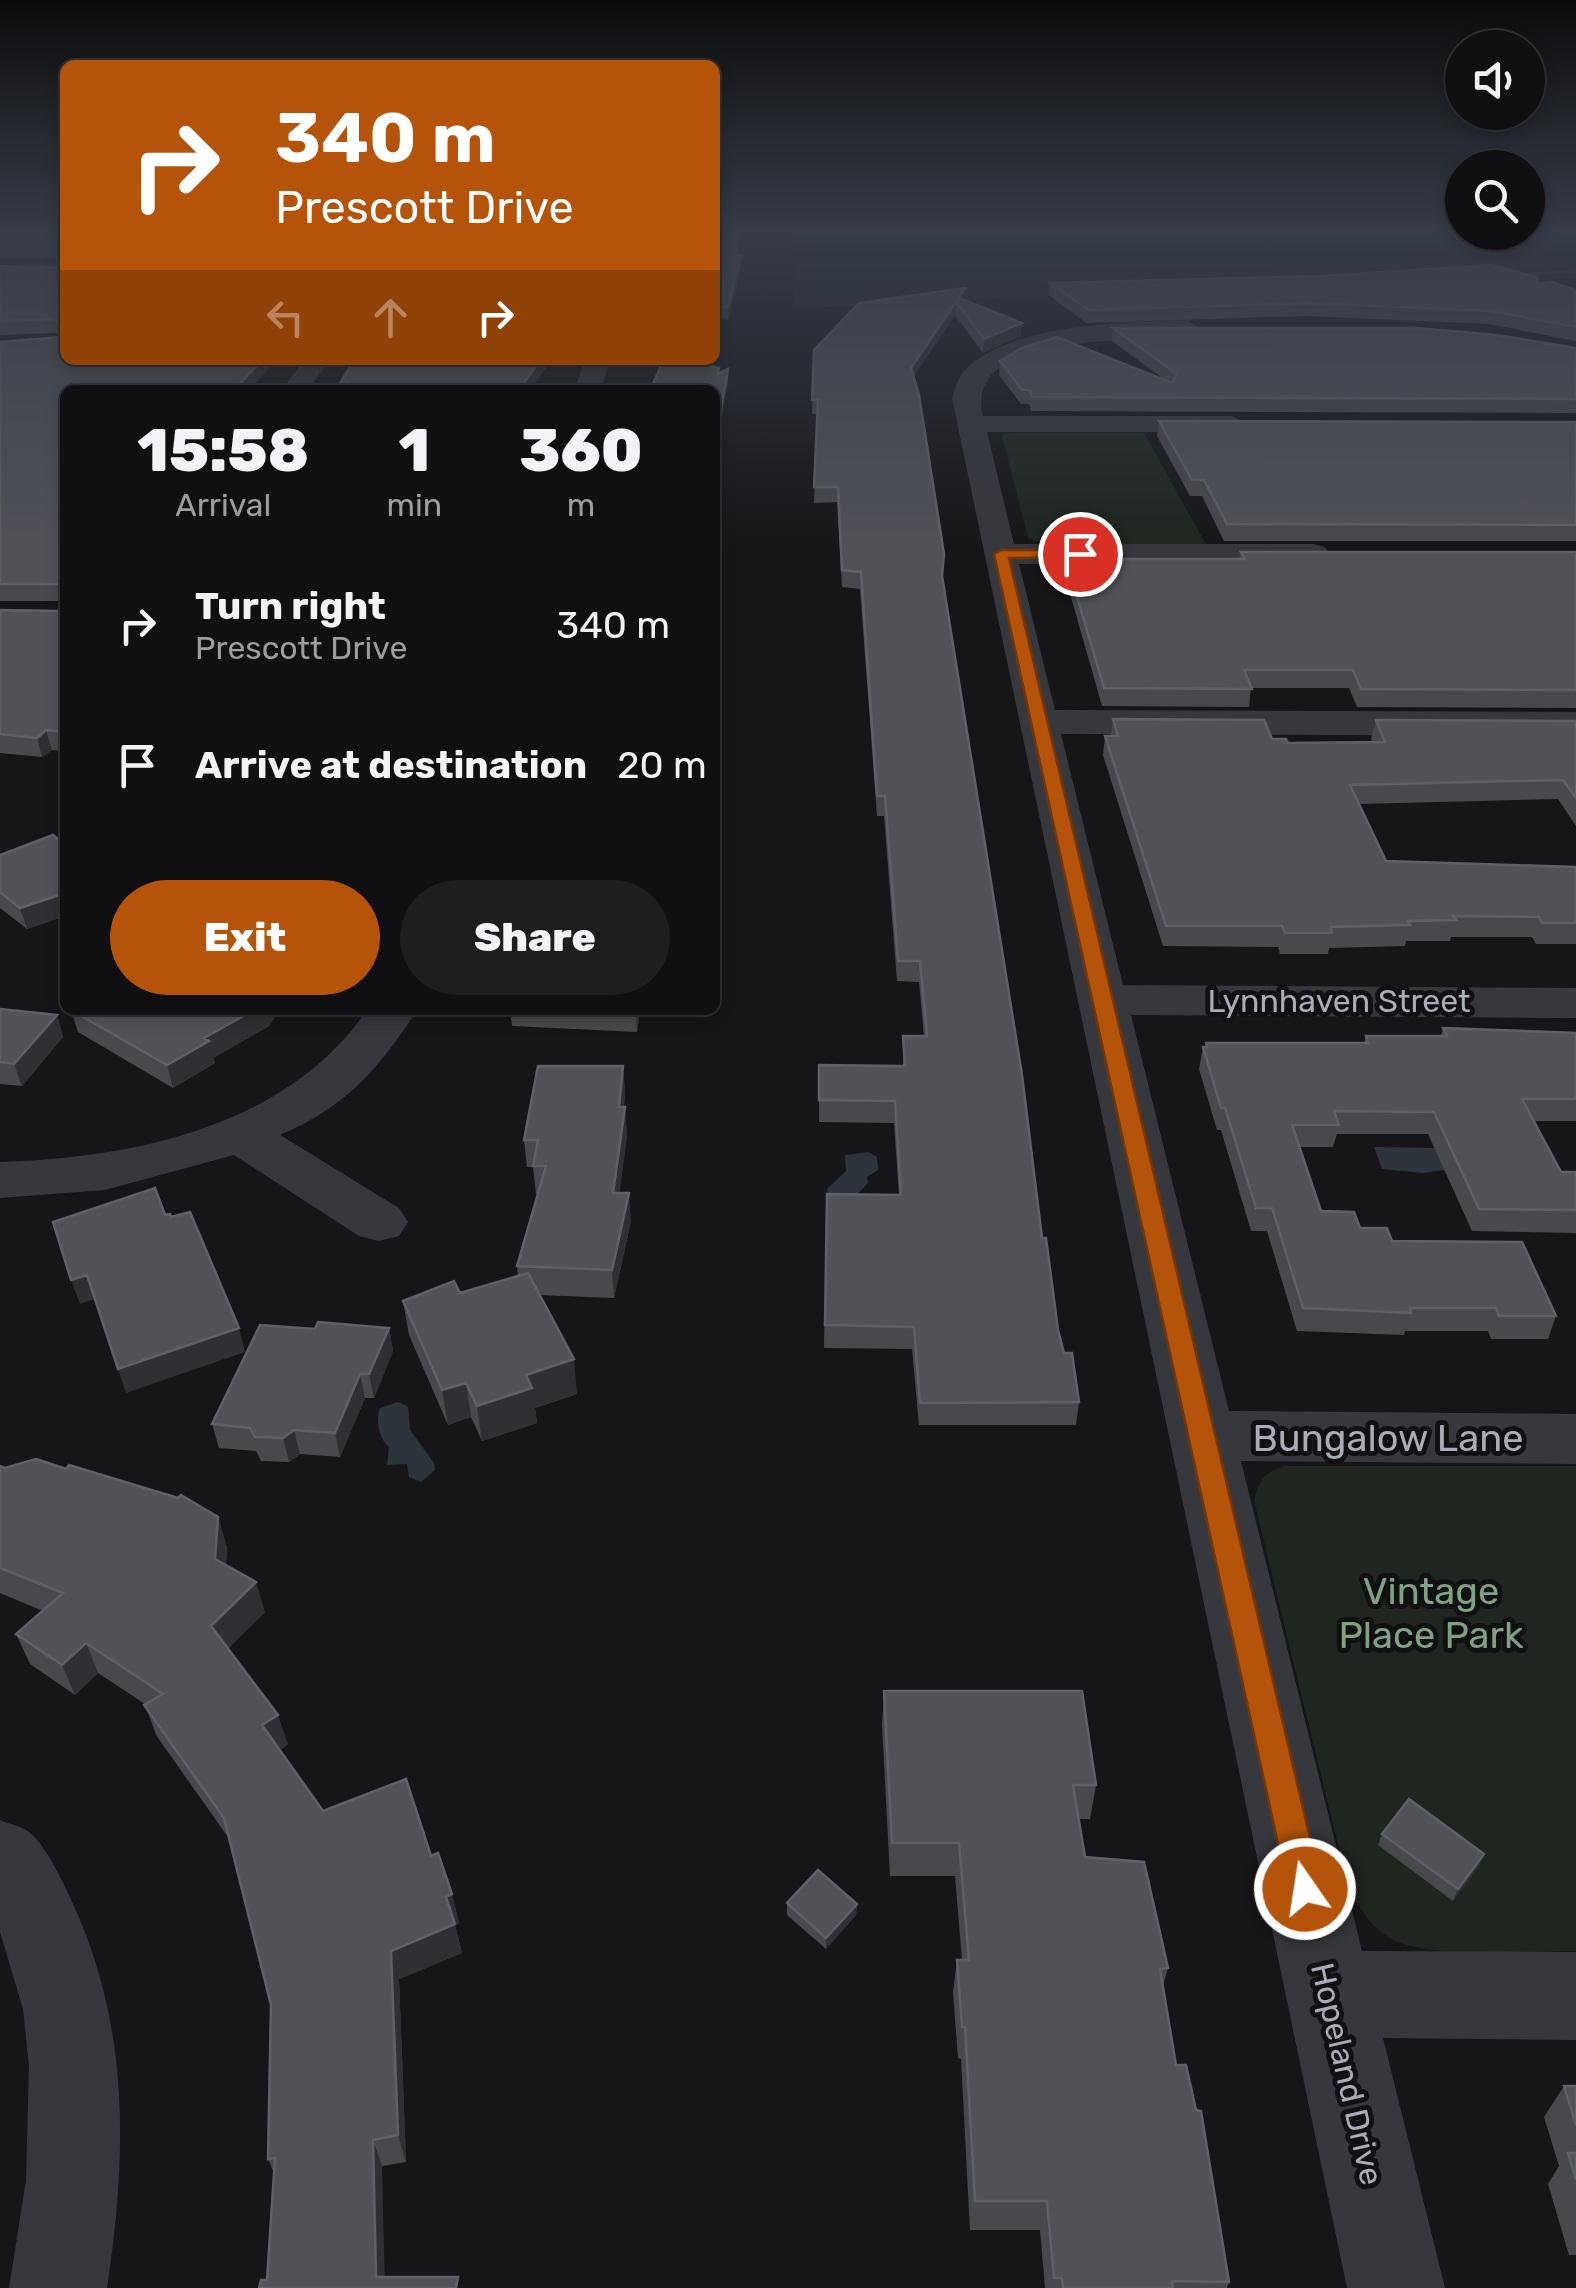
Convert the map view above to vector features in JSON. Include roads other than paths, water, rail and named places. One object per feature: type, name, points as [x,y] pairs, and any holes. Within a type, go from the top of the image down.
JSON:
[{"type":"street","name":"Hopeland Drive","points":[[1075,338],[985,352],[984,366],[968,383],[965,398],[1396,2288]]},
{"type":"street","points":[[299,385],[314,365]]},
{"type":"street","points":[[970,424],[1262,424]]},
{"type":"street","points":[[1001,554],[1338,554]]},
{"type":"street","points":[[1039,722],[1576,724]]},
{"type":"street","name":"Lynnhaven Street","points":[[1102,1000],[1576,1002]]},
{"type":"street","points":[[0,1180],[113,1172],[168,1160],[239,1134],[336,1078],[376,1038],[389,1015]]},
{"type":"street","points":[[239,1134],[379,1222]]},
{"type":"street","name":"Bungalow Lane","points":[[1201,1436],[1576,1439]]},
{"type":"street","points":[[0,1860],[33,1915],[55,1966],[68,2021],[78,2150],[72,2216],[58,2288]]},
{"type":"street","points":[[1329,1994],[1576,1996]]},
{"type":"park label","name":"Vintage Place Park","points":[[1431,1613]]}]
